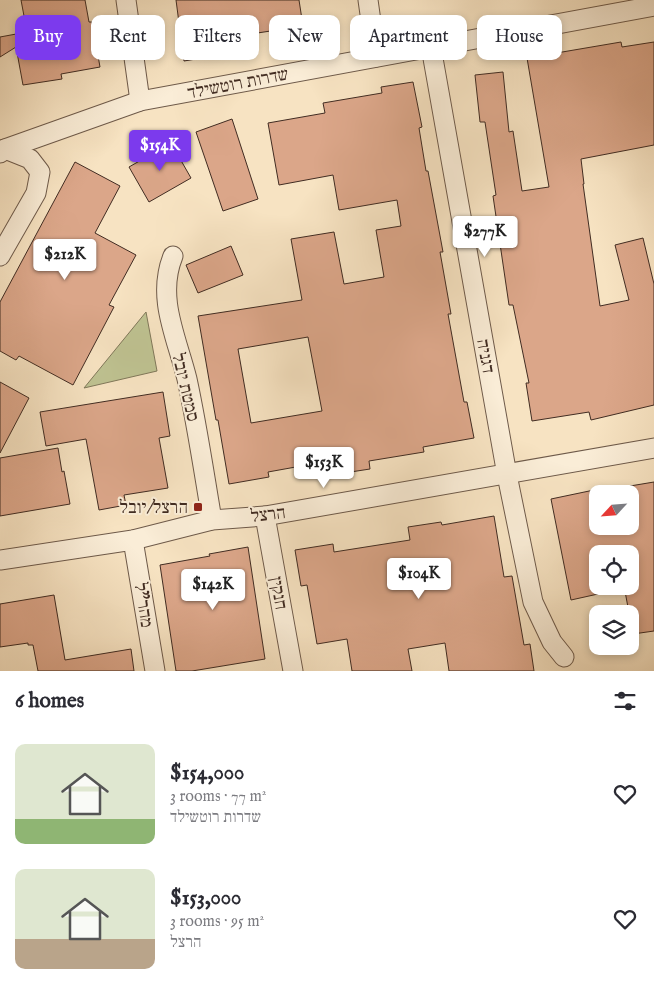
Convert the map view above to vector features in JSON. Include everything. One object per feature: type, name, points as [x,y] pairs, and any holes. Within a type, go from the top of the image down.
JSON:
[{"type":"street","points":[[126,0],[140,101]]},
{"type":"street","points":[[368,0],[370,15]]},
{"type":"street","name":"שדרות רוטשילד","points":[[467,40],[654,6]]},
{"type":"street","name":"שדרות רוטשילד","points":[[2,148],[140,101],[360,60]]},
{"type":"street","name":"דגניה","points":[[433,60],[507,475],[533,602],[552,642],[564,657]]},
{"type":"street","points":[[0,256],[36,192],[40,172],[30,159],[2,148]]},
{"type":"street","name":"סמטת יובל","points":[[172,256],[168,267],[165,288],[170,323],[187,378],[212,520]]},
{"type":"street","name":"הרצל","points":[[0,560],[133,540],[212,520],[265,516],[654,448]]},
{"type":"street","name":"חנקין","points":[[265,516],[293,671]]},
{"type":"street","name":"מהר\"ל","points":[[133,540],[155,671]]},
{"type":"green space","points":[[146,312],[157,371],[84,388]]},
{"type":"building","points":[[21,0],[85,0],[89,22],[91,22],[91,60],[99,60],[100,67],[61,74],[62,79],[23,85],[18,60],[81,60],[81,15],[24,15]]},
{"type":"building","points":[[176,0],[299,0],[301,15],[269,15],[269,31],[259,33],[259,15],[178,15]]},
{"type":"building","points":[[15,34],[15,48],[0,57],[0,37]]},
{"type":"building","points":[[621,42],[622,47],[654,42],[654,145],[581,159],[600,306],[629,300],[615,245],[643,238],[654,284],[654,405],[591,420],[589,412],[532,421],[526,383],[529,383],[513,305],[509,305],[493,196],[496,195],[485,122],[480,122],[475,75],[503,72],[509,132],[513,131],[522,191],[549,187],[527,60],[562,60],[562,52]]},
{"type":"building","points":[[413,82],[422,127],[419,128],[426,171],[428,171],[443,252],[440,252],[451,314],[448,314],[464,402],[467,402],[474,438],[423,447],[424,452],[369,461],[370,469],[331,475],[329,461],[268,472],[269,477],[229,484],[198,316],[302,300],[291,239],[334,232],[344,284],[384,277],[376,230],[401,226],[397,200],[339,210],[333,175],[279,185],[268,123],[325,113],[323,103],[382,93],[381,87]],"holes":[[[308,337],[322,411],[251,423],[238,349]]]},
{"type":"building","points":[[232,119],[258,199],[223,211],[196,132]]},
{"type":"building","points":[[171,143],[191,178],[149,202],[129,167]]},
{"type":"building","points":[[75,162],[120,186],[95,233],[136,255],[109,305],[114,307],[73,385],[19,356],[16,360],[0,351],[0,302]]},
{"type":"building","points":[[231,246],[243,275],[198,293],[186,265]]},
{"type":"building","points":[[0,382],[29,398],[0,453]]},
{"type":"building","points":[[163,392],[170,436],[159,438],[168,488],[124,495],[126,505],[99,510],[86,439],[46,446],[40,412]]},
{"type":"building","points":[[58,448],[70,504],[0,516],[0,458]]},
{"type":"building","points":[[654,482],[654,631],[639,633],[639,605],[628,605],[626,595],[639,595],[639,545],[589,545],[589,595],[594,595],[571,600],[551,499],[589,491],[589,535],[639,535],[639,485],[636,485]]},
{"type":"building","points":[[494,516],[504,577],[512,576],[524,645],[530,644],[534,671],[449,671],[445,643],[408,649],[412,671],[352,671],[347,639],[317,644],[307,585],[301,586],[295,550],[333,544],[334,552],[410,540],[408,527],[441,522],[442,525]]},
{"type":"building","points":[[248,547],[265,659],[192,671],[176,671],[160,565]]},
{"type":"building","points":[[54,595],[65,660],[131,649],[134,671],[38,671],[33,645],[28,645],[28,643],[0,647],[0,604]]},
{"type":"place","name":"הרצל/יובל","points":[[198,507]]}]
